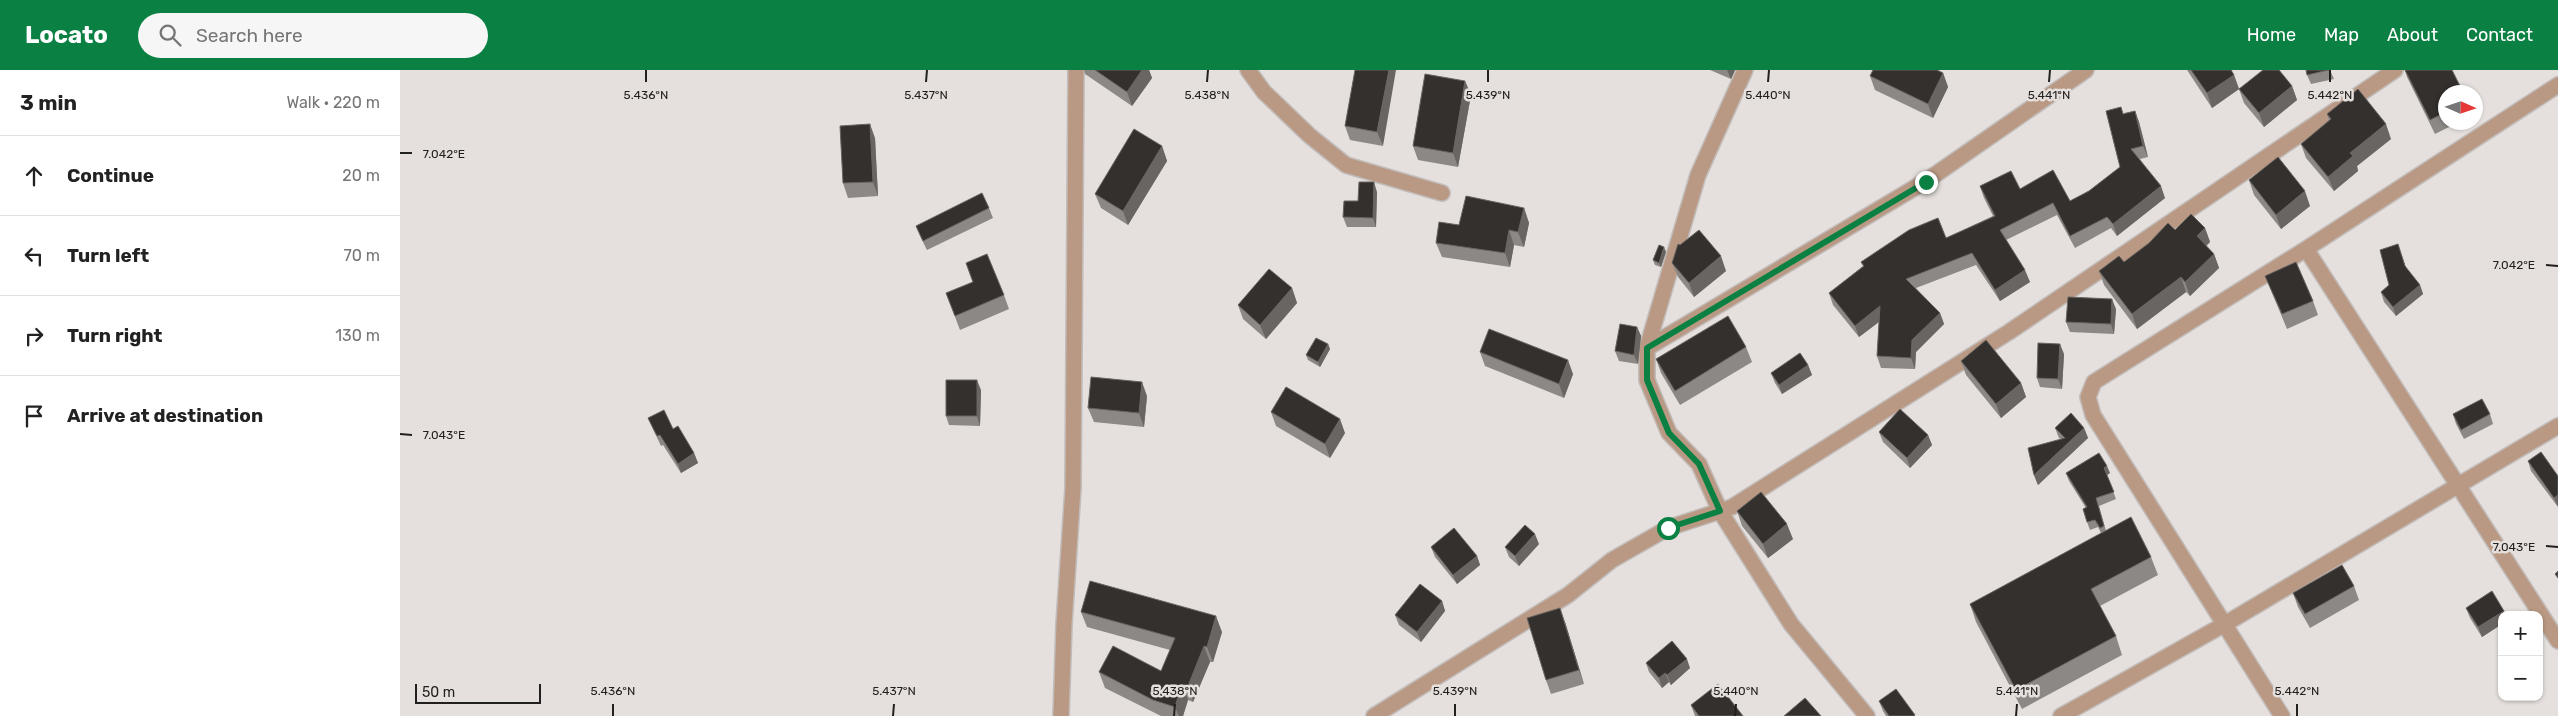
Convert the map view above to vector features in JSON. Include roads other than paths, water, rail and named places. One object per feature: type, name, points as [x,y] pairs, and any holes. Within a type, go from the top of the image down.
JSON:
[{"type":"street","points":[[1061,716],[1064,624],[1073,488],[1076,70]]},
{"type":"street","points":[[1248,70],[1264,92],[1346,165],[1442,193]]},
{"type":"street","points":[[1745,70],[1698,175],[1647,348],[1647,380],[1669,433],[1699,464],[1720,511],[1792,624],[1867,716]]},
{"type":"street","points":[[1647,348],[1926,182],[2086,70]]},
{"type":"street","points":[[1374,716],[1568,595],[1612,560],[1668,528],[1732,507],[2008,332],[2394,70]]},
{"type":"street","points":[[2282,716],[2094,415],[2088,397],[2094,382],[2306,249],[2558,84]]},
{"type":"street","points":[[2306,249],[2372,348],[2458,486],[2558,640]]},
{"type":"street","points":[[2061,716],[2225,624],[2558,426]]}]
